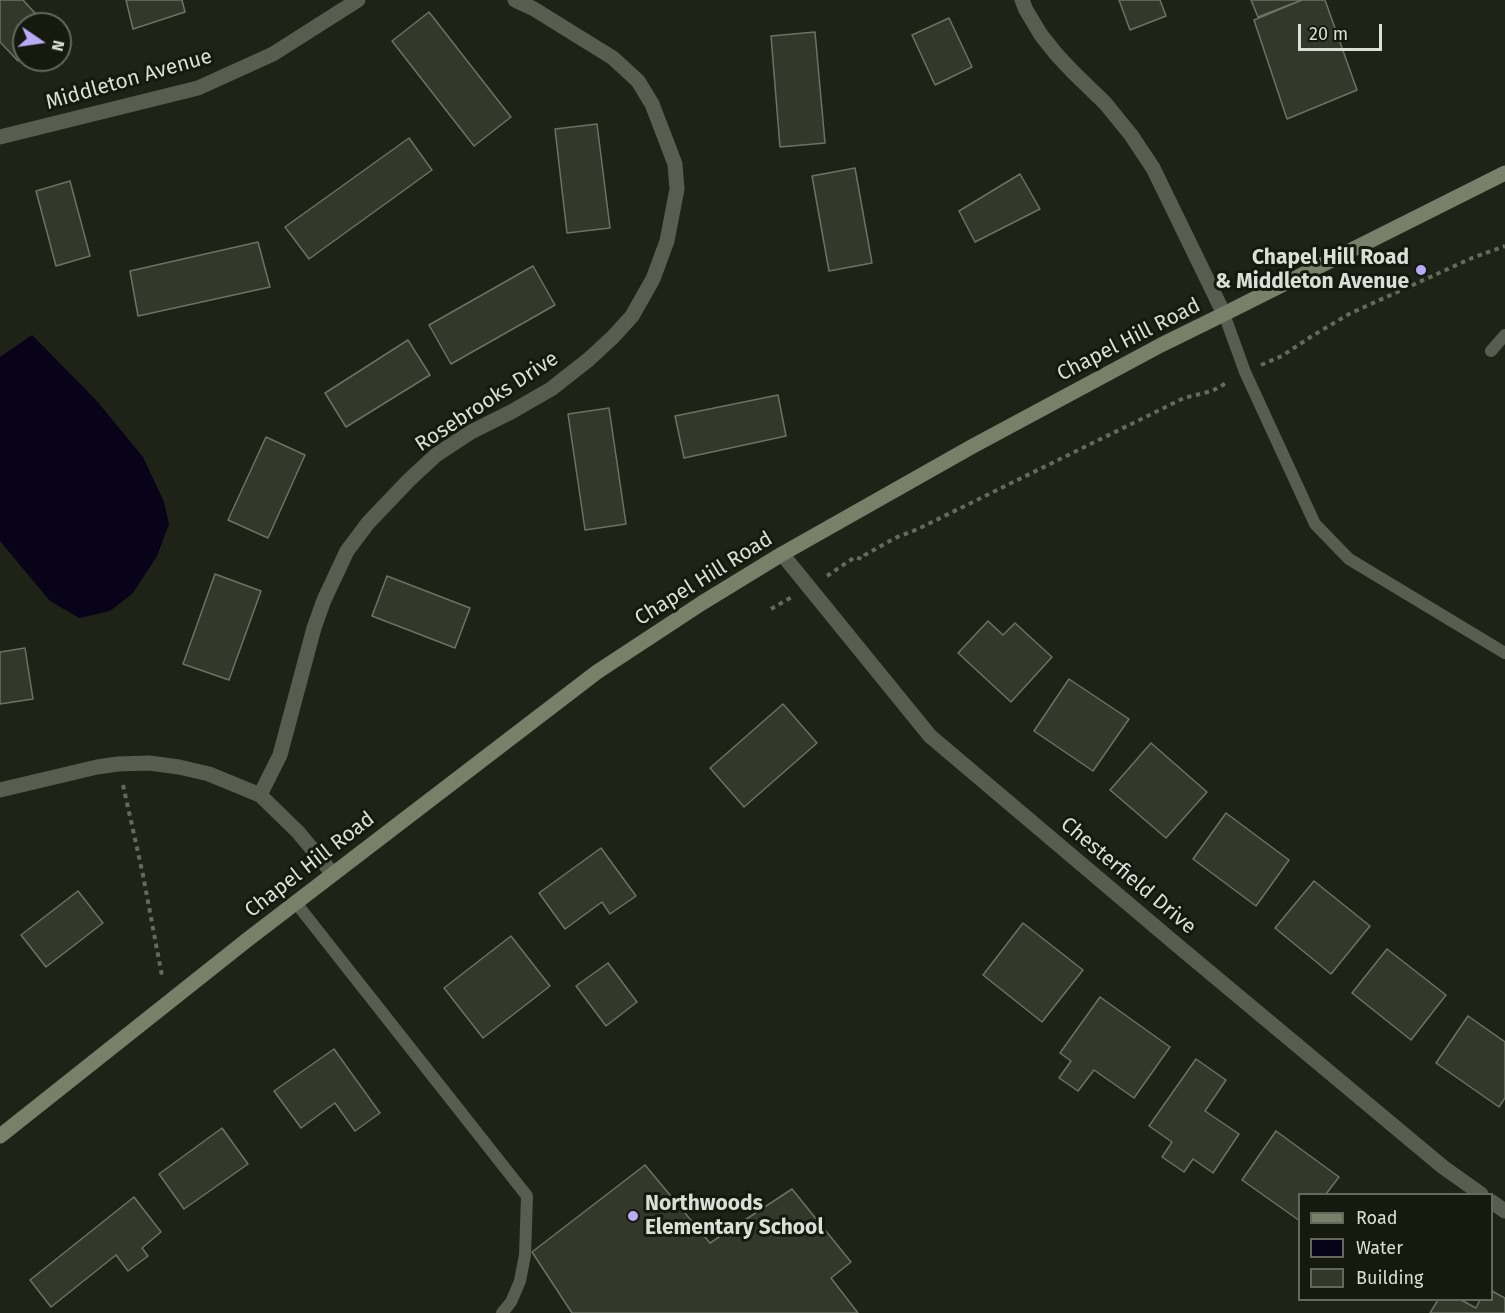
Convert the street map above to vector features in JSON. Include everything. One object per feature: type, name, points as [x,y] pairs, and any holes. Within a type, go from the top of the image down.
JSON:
[{"type":"main road","name":"Chapel Hill Road","points":[[0,1136],[191,984],[597,672],[702,603],[782,554],[973,446],[1161,345],[1505,173]]},
{"type":"street","name":"Middleton Avenue","points":[[0,137],[198,87],[273,54],[358,0]]},
{"type":"street","name":"Rosebrooks Drive","points":[[260,795],[280,755],[314,628],[324,600],[347,551],[368,523],[435,455],[471,432],[551,389],[613,337],[632,316],[652,279],[667,241],[677,189],[675,164],[652,104],[638,81],[613,58],[534,9],[515,0]]},
{"type":"street","points":[[1022,0],[1026,10],[1052,48],[1105,103],[1131,135],[1153,168],[1224,314]]},
{"type":"street","name":"Chesterfield Drive","points":[[782,554],[930,736],[1443,1167],[1480,1193]]},
{"type":"street","points":[[0,790],[118,764],[179,767],[209,774],[260,795],[298,832],[333,874]]},
{"type":"lane","points":[[1224,314],[1245,372],[1315,524],[1349,559],[1505,653]]},
{"type":"lane","points":[[1491,351],[1505,335]]},
{"type":"lane","points":[[296,903],[527,1196],[525,1255],[520,1281],[511,1302],[502,1313]]},
{"type":"path","points":[[1282,356],[1349,314],[1472,258],[1505,246]]},
{"type":"path","points":[[862,559],[895,538],[918,530],[1184,398],[1212,391]]},
{"type":"path","points":[[118,764],[143,875],[162,976]]},
{"type":"water","points":[[32,335],[96,400],[143,457],[164,502],[169,524],[157,556],[133,593],[110,611],[79,618],[50,601],[0,541],[0,357]]},
{"type":"building","points":[[0,0],[23,0],[34,12],[12,12],[12,55],[0,42]]},
{"type":"building","points":[[126,0],[182,0],[185,12],[133,29]]},
{"type":"building","points":[[1119,0],[1160,0],[1166,16],[1130,30]]},
{"type":"building","points":[[1251,0],[1302,0],[1258,17]]},
{"type":"building","points":[[1302,0],[1325,0],[1357,90],[1287,119],[1254,20]]},
{"type":"building","points":[[429,12],[511,117],[474,146],[392,41]]},
{"type":"building","points":[[949,18],[972,67],[935,85],[912,35]]},
{"type":"building","points":[[815,32],[825,143],[780,147],[771,36]]},
{"type":"building","points":[[597,124],[610,228],[567,233],[555,129]]},
{"type":"building","points":[[409,138],[432,170],[309,259],[285,227]]},
{"type":"building","points":[[855,168],[872,263],[829,271],[812,176]]},
{"type":"building","points":[[1020,174],[1040,209],[975,242],[959,211]]},
{"type":"building","points":[[70,181],[90,256],[56,266],[36,191]]},
{"type":"building","points":[[258,242],[270,287],[138,316],[130,271]]},
{"type":"building","points":[[533,266],[555,305],[451,364],[429,325]]},
{"type":"building","points":[[408,340],[430,375],[346,427],[325,393]]},
{"type":"building","points":[[778,395],[786,436],[684,458],[675,416]]},
{"type":"building","points":[[609,408],[626,524],[585,530],[568,414]]},
{"type":"building","points":[[266,437],[305,455],[268,538],[228,520]]},
{"type":"building","points":[[215,574],[261,591],[229,680],[183,664]]},
{"type":"building","points":[[387,576],[470,608],[455,648],[372,616]]},
{"type":"building","points":[[988,621],[1003,635],[1015,623],[1052,657],[1011,702],[958,653]]},
{"type":"building","points":[[25,648],[33,699],[0,704],[0,652]]},
{"type":"building","points":[[1069,679],[1129,719],[1093,771],[1034,731]]},
{"type":"building","points":[[783,704],[817,743],[744,807],[710,768]]},
{"type":"building","points":[[1151,743],[1207,792],[1166,838],[1110,790]]},
{"type":"building","points":[[1226,813],[1289,860],[1256,906],[1193,859]]},
{"type":"building","points":[[601,848],[636,896],[610,914],[602,902],[565,929],[539,893]]},
{"type":"building","points":[[1314,881],[1370,926],[1331,974],[1275,928]]},
{"type":"building","points":[[78,891],[103,923],[46,967],[21,935]]},
{"type":"building","points":[[1023,923],[1083,970],[1042,1022],[983,975]]},
{"type":"building","points":[[511,936],[550,986],[483,1038],[444,988]]},
{"type":"building","points":[[1387,949],[1446,995],[1411,1040],[1352,993]]},
{"type":"building","points":[[608,963],[637,1002],[606,1026],[576,986]]},
{"type":"building","points":[[1100,997],[1170,1047],[1134,1098],[1094,1070],[1078,1091],[1059,1078],[1071,1061],[1060,1053]]},
{"type":"building","points":[[1468,1016],[1505,1042],[1505,1098],[1499,1107],[1436,1063]]},
{"type":"building","points":[[334,1049],[380,1113],[355,1131],[335,1103],[301,1128],[274,1091]]},
{"type":"building","points":[[1196,1059],[1226,1080],[1205,1111],[1239,1134],[1213,1173],[1193,1159],[1184,1172],[1162,1157],[1172,1142],[1149,1126]]},
{"type":"building","points":[[222,1128],[248,1164],[184,1209],[159,1174]]},
{"type":"building","points":[[1276,1131],[1339,1177],[1327,1193],[1298,1193],[1298,1220],[1242,1180]]},
{"type":"building","name":"Northwoods Elementary School","points":[[645,1165],[710,1243],[792,1189],[851,1262],[831,1278],[858,1313],[572,1313],[532,1252]]},
{"type":"building","points":[[134,1197],[161,1232],[142,1248],[148,1256],[128,1271],[116,1255],[51,1307],[30,1280]]},
{"type":"building","points":[[1493,1292],[1505,1298],[1505,1313],[1430,1313],[1437,1301],[1463,1301],[1476,1308],[1480,1301],[1493,1301]]},
{"type":"place","name":"Chapel Hill Road & Middleton Avenue","points":[[1421,270]]},
{"type":"place","name":"Northwoods Elementary School","points":[[633,1216]]}]
